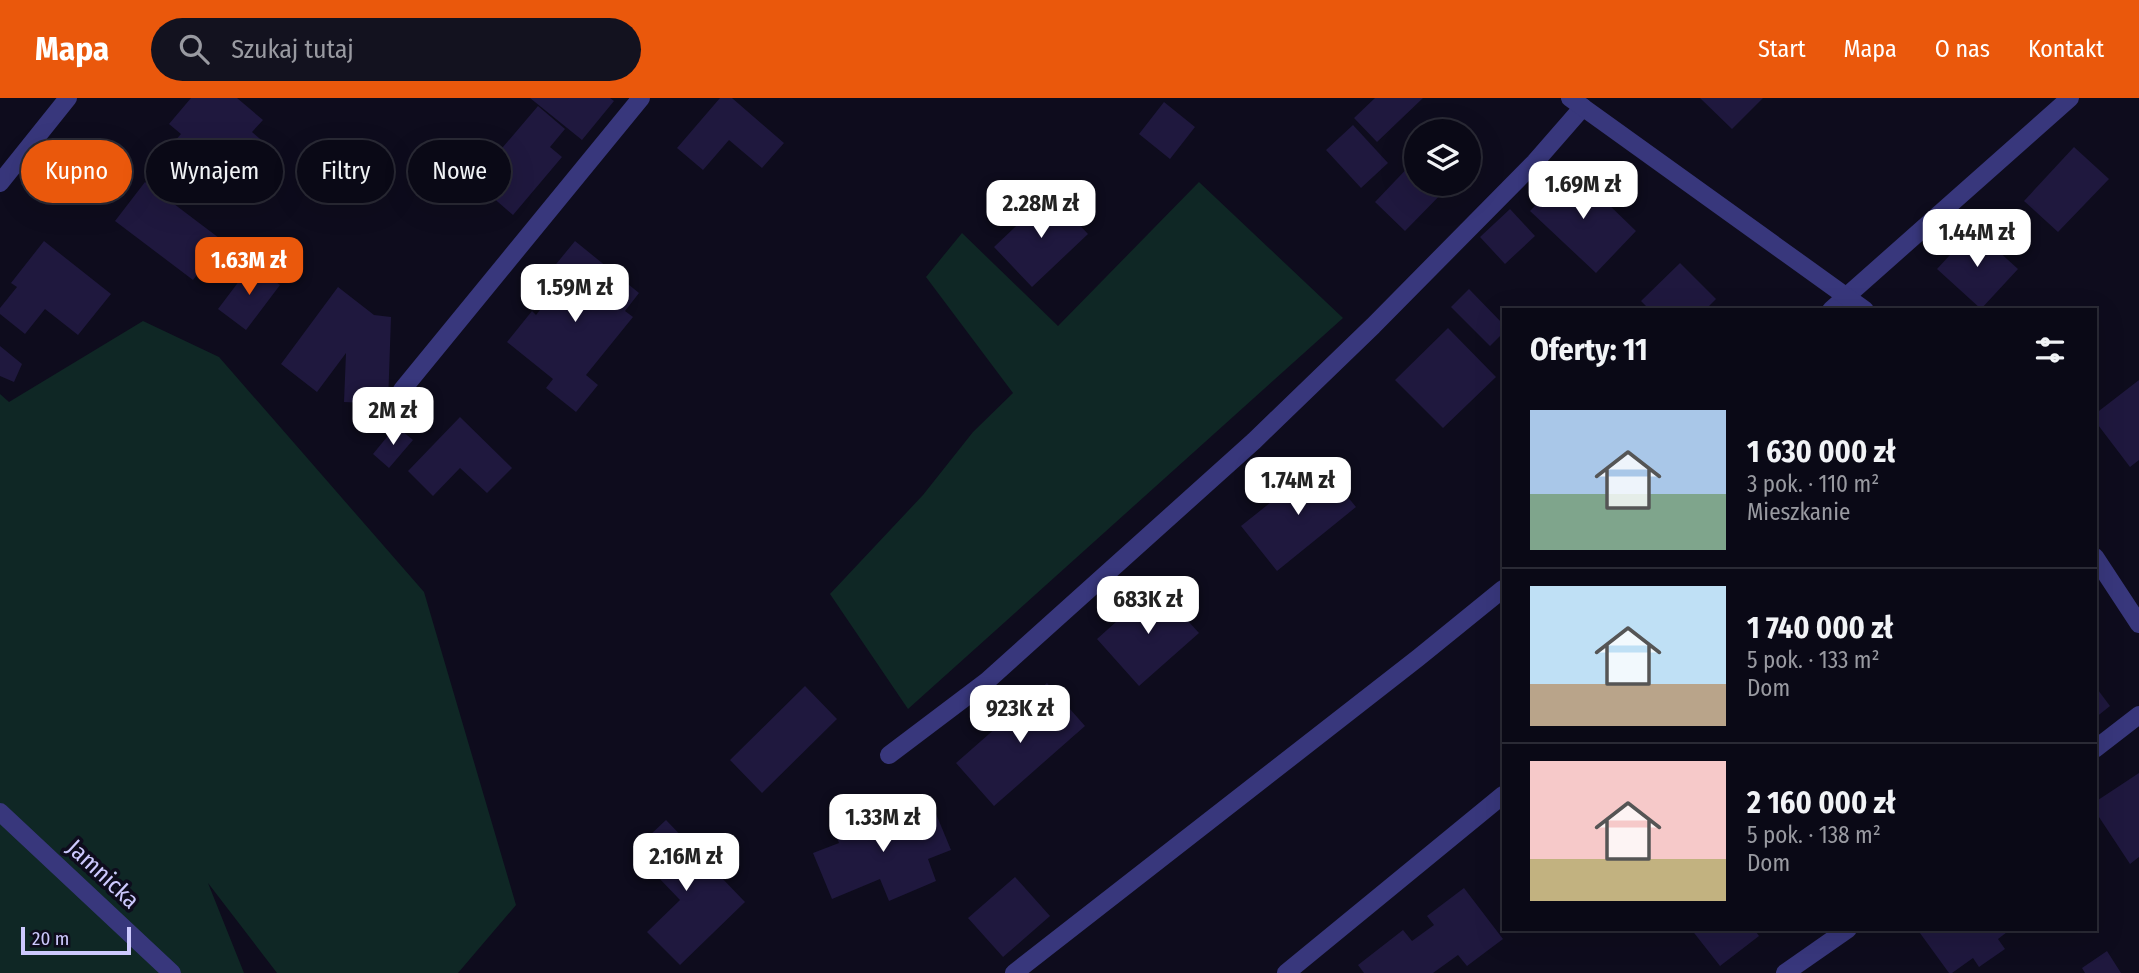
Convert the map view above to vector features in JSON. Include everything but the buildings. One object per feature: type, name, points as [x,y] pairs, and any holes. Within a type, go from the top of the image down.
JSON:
[{"type":"street","points":[[0,183],[68,98]]},
{"type":"street","points":[[402,390],[641,98]]},
{"type":"street","points":[[1832,308],[2070,98]]},
{"type":"street","points":[[889,755],[986,681],[1254,442],[1516,181],[1577,102],[1863,308]]},
{"type":"street","points":[[2097,560],[2139,624]]},
{"type":"street","points":[[1014,973],[1419,658],[1502,590]]},
{"type":"street","points":[[2097,747],[2139,715]]},
{"type":"street","points":[[1286,973],[1502,795]]},
{"type":"street","name":"Jamnicka","points":[[0,812],[172,973]]},
{"type":"street","points":[[1785,973],[1844,931]]},
{"type":"green space","points":[[1199,182],[1343,318],[908,709],[830,594],[923,495],[973,432],[1013,393],[926,277],[962,233],[1058,326]]},
{"type":"green space","points":[[143,321],[219,357],[424,592],[516,905],[458,973],[277,973],[208,883],[244,973],[0,973],[0,394],[9,402]]}]
